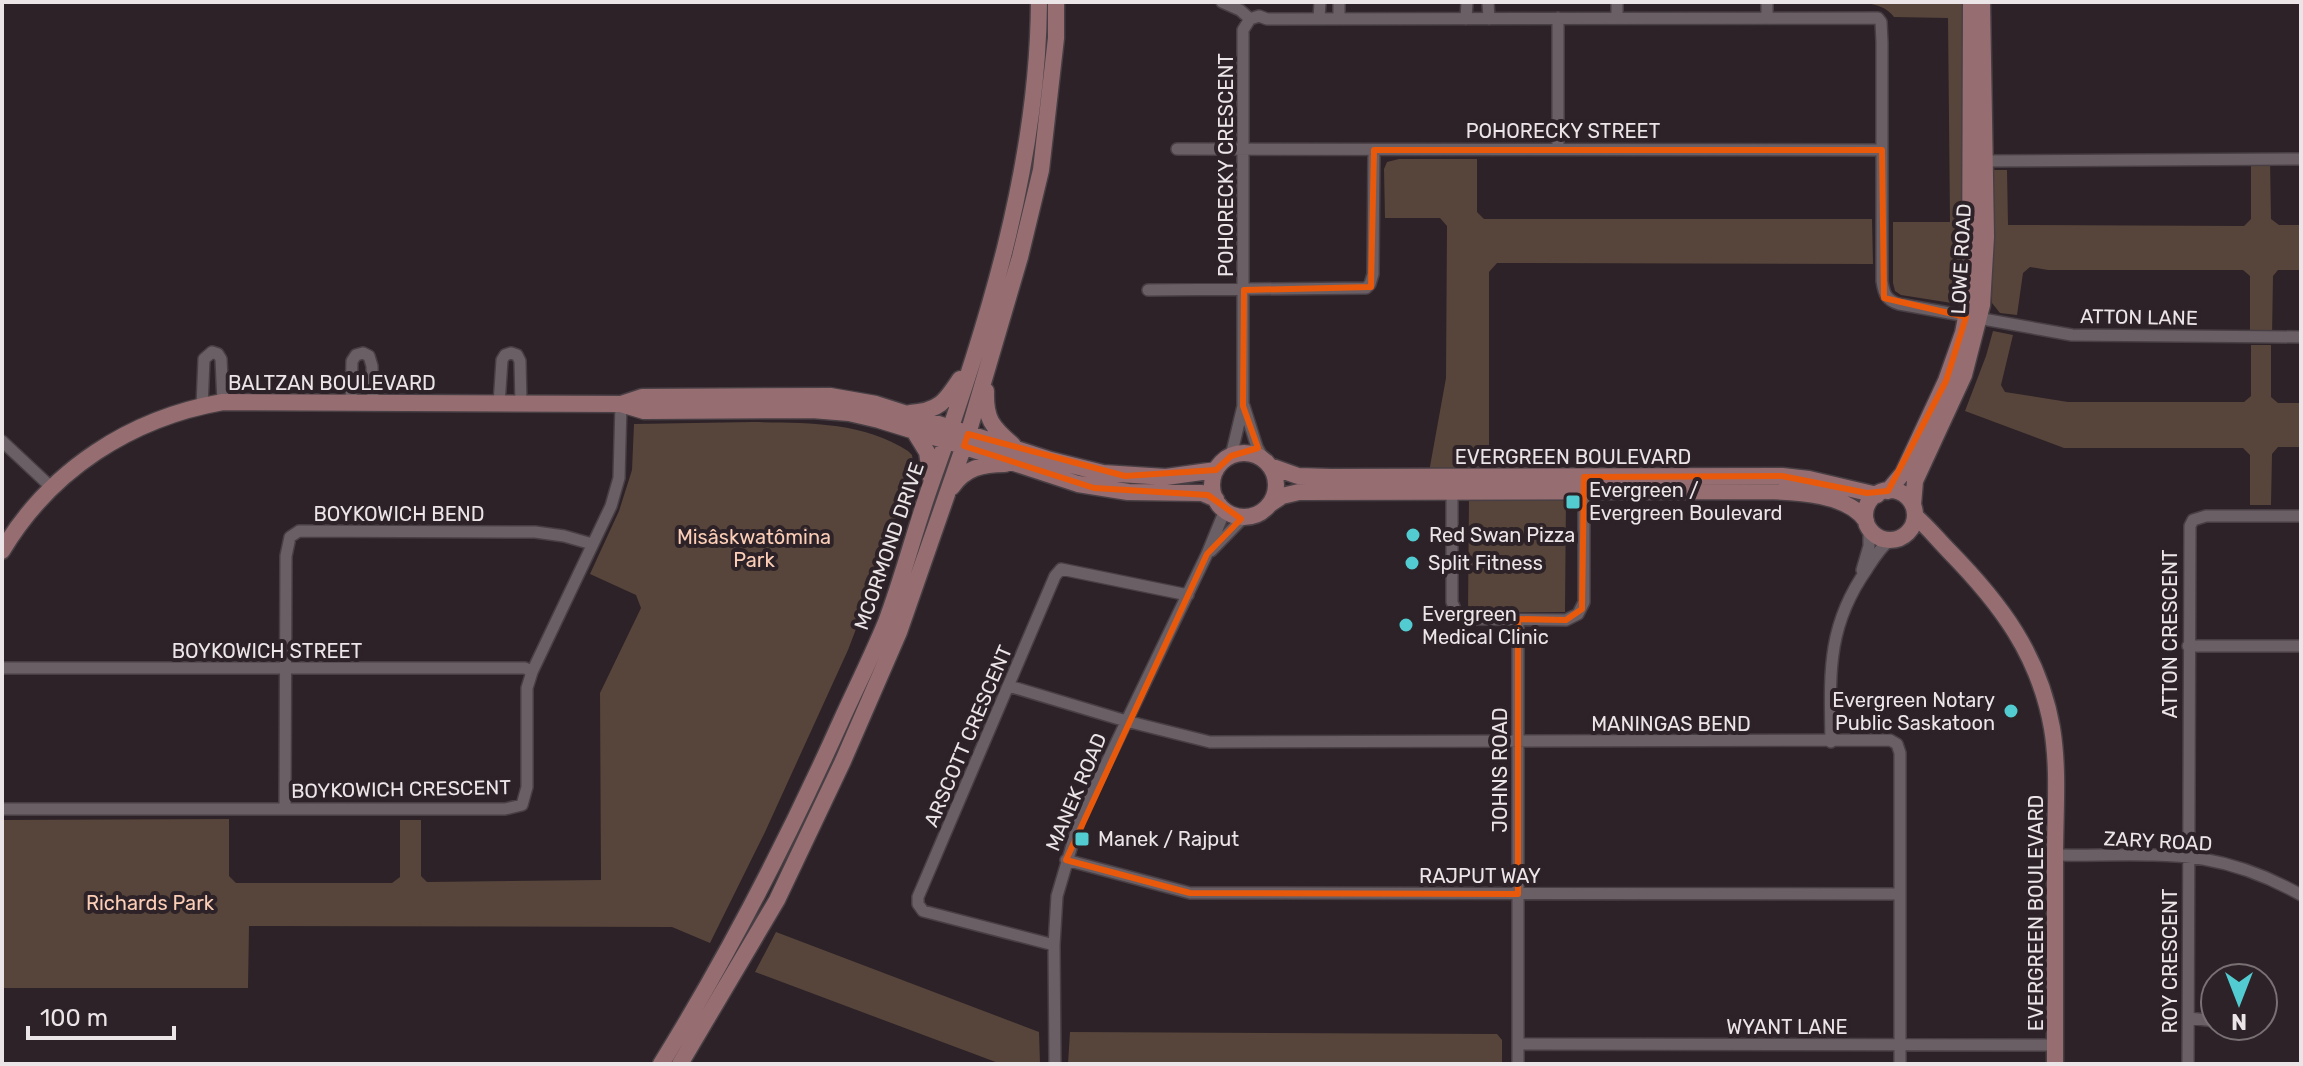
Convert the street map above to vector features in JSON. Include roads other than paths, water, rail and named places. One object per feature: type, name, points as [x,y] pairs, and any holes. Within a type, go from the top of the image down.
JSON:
[{"type":"street","name":"MCORMOND DRIVE","points":[[661,1064],[759,893],[886,621],[972,361],[1024,166],[1039,37],[1039,2]]},
{"type":"street","name":"MCORMOND DRIVE","points":[[680,1064],[777,900],[843,761],[899,632],[966,440],[1020,257],[1041,170],[1056,38],[1056,2]]},
{"type":"street","points":[[1222,2],[1240,10],[1250,19],[1259,16],[1267,19],[1617,18],[1639,12],[1767,18],[1787,11],[1879,19],[1882,30],[1882,281],[1885,296],[1899,304],[1972,318]]},
{"type":"street","points":[[1319,18],[1320,2]]},
{"type":"street","points":[[1339,2],[1339,18]]},
{"type":"street","points":[[1466,19],[1467,2]]},
{"type":"street","points":[[1488,2],[1489,19]]},
{"type":"street","points":[[1617,2],[1617,18]]},
{"type":"street","points":[[1767,2],[1767,18]]},
{"type":"street","name":"LOWE ROAD","points":[[1971,2],[1977,161]]},
{"type":"street","name":"LOWE ROAD","points":[[1914,511],[1915,481],[1964,375],[1972,318],[1970,297],[1982,2]]},
{"type":"street","points":[[1558,18],[1558,148]]},
{"type":"street","name":"POHORECKY CRESCENT","points":[[1231,456],[1243,406],[1243,30],[1250,19]]},
{"type":"street","name":"POHORECKY STREET","points":[[1177,149],[1882,150]]},
{"type":"street","points":[[1148,290],[1366,288],[1372,279],[1373,265],[1374,150]]},
{"type":"street","points":[[1977,161],[2301,159]]},
{"type":"street","name":"LOWE ROAD","points":[[1882,493],[1903,473],[1972,318]]},
{"type":"street","name":"ATTON LANE","points":[[1972,318],[2090,336],[2301,337]]},
{"type":"street","points":[[202,406],[204,359],[212,352],[221,359],[223,402]]},
{"type":"street","points":[[351,402],[352,361],[356,355],[363,353],[372,362],[373,402]]},
{"type":"street","points":[[499,404],[502,360],[511,353],[517,355],[520,361],[521,404]]},
{"type":"street","points":[[906,413],[929,410],[946,401],[972,361]]},
{"type":"street","points":[[986,377],[986,405],[990,421],[1017,457],[1094,488],[1128,492],[1202,493],[1234,515],[1244,517],[1263,511],[1275,495],[1275,475],[1267,463],[1248,454],[1231,456],[1216,470],[1213,479],[1220,504]]},
{"type":"street","name":"BALTZAN BOULEVARD","points":[[621,404],[642,397],[810,395],[853,399],[906,413],[949,434],[1017,457]]},
{"type":"street","name":"BALTZAN BOULEVARD","points":[[2,551],[23,519],[51,487],[89,455],[168,417],[223,402],[621,404],[644,411],[830,411],[865,416],[914,431],[949,434]]},
{"type":"street","name":"BOYKOWICH CRESCENT","points":[[2,809],[505,809],[522,805],[527,787],[527,688],[611,506],[619,478],[621,404]]},
{"type":"street","name":"POHORECKY CRESCENT","points":[[1243,406],[1257,447],[1267,463]]},
{"type":"street","points":[[914,431],[927,452],[931,484]]},
{"type":"street","points":[[2,441],[51,487]]},
{"type":"street","points":[[945,499],[957,480],[974,468],[1017,457],[1125,476],[1166,477],[1216,470]]},
{"type":"street","name":"EVERGREEN BOULEVARD","points":[[1267,463],[1298,476],[1452,485]]},
{"type":"street","name":"EVERGREEN BOULEVARD","points":[[1270,504],[1282,496],[1299,492],[1782,476],[1809,479],[1859,492],[1882,493]]},
{"type":"street","points":[[1452,485],[1454,609],[1457,614],[1467,619],[1566,620],[1578,614],[1584,602],[1584,484]]},
{"type":"street","name":"EVERGREEN BOULEVARD","points":[[1584,484],[1790,492],[1849,505],[1860,512],[1868,524]]},
{"type":"street","points":[[1831,742],[1832,652],[1845,607],[1876,554],[1913,525],[1914,511],[1903,494],[1882,493],[1868,506],[1869,546],[1860,578]]},
{"type":"street","name":"MANEK ROAD","points":[[1055,1064],[1054,945],[1057,896],[1066,860],[1080,818],[1207,554],[1220,504]]},
{"type":"street","name":"EVERGREEN BOULEVARD","points":[[1914,511],[1994,599],[2038,677],[2052,728],[2055,757],[2055,1064]]},
{"type":"street","name":"ATTON CRESCENT","points":[[2188,858],[2189,533],[2193,520],[2206,516],[2301,516]]},
{"type":"street","name":"MANEK ROAD","points":[[1207,554],[1244,517]]},
{"type":"street","points":[[1868,524],[1882,539],[1896,539]]},
{"type":"street","name":"BOYKOWICH BEND","points":[[285,669],[286,556],[290,537],[299,531],[535,532],[592,544]]},
{"type":"street","name":"EVERGREEN BOULEVARD","points":[[1896,539],[1914,536],[1951,553]]},
{"type":"street","name":"ARSCOTT CRESCENT","points":[[1054,945],[923,911],[918,897],[1055,576],[1061,569],[1188,595]]},
{"type":"street","name":"JOHNS ROAD","points":[[1518,619],[1518,1064]]},
{"type":"street","points":[[2188,646],[2301,646]]},
{"type":"street","name":"BOYKOWICH STREET","points":[[2,668],[525,668],[532,672]]},
{"type":"street","points":[[285,669],[285,809]]},
{"type":"street","name":"MANINGAS BEND","points":[[1009,686],[1190,738],[1233,743],[1890,740],[1897,744],[1900,753],[1900,1064]]},
{"type":"street","name":"ZARY ROAD","points":[[2055,855],[2188,858],[2220,863],[2271,879],[2301,895]]},
{"type":"street","name":"ROY CRESCENT","points":[[2188,858],[2188,1064]]},
{"type":"street","name":"RAJPUT WAY","points":[[1066,860],[1190,893],[1899,894]]},
{"type":"street","points":[[2189,1018],[2199,1019]]},
{"type":"street","name":"WYANT LANE","points":[[1518,1044],[2055,1045]]},
{"type":"place","name":"Evergreen / Evergreen Boulevard","points":[[1573,502]]},
{"type":"place","name":"Red Swan Pizza","points":[[1413,535]]},
{"type":"place","name":"Split Fitness","points":[[1412,563]]},
{"type":"place","name":"Evergreen Medical Clinic","points":[[1406,625]]},
{"type":"place","name":"Evergreen Notary Public Saskatoon","points":[[2011,711]]},
{"type":"place","name":"Manek / Rajput","points":[[1082,839]]},
{"type":"park label","name":"Misâskwatômina Park","points":[[754,548]]},
{"type":"park label","name":"Richards Park","points":[[150,903]]}]
